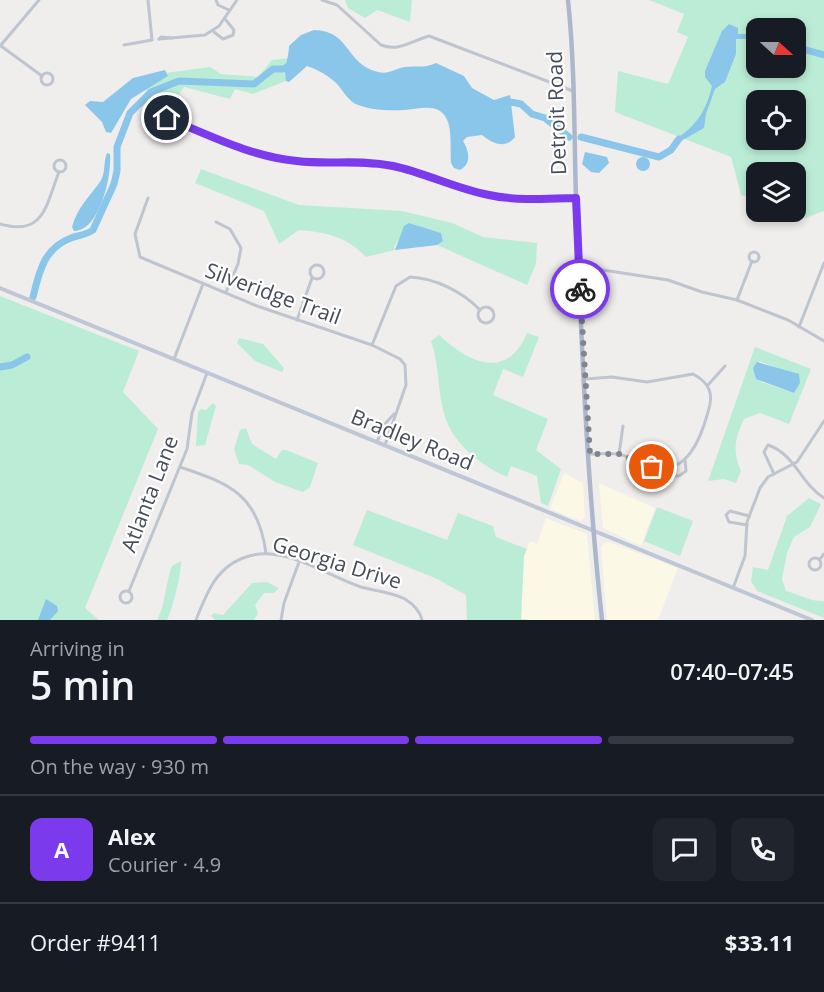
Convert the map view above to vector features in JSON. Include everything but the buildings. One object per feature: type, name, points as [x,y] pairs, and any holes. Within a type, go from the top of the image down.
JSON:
[{"type":"main road","name":"Detroit Road","points":[[568,0],[575,91],[579,270],[602,620]]},
{"type":"street","points":[[39,0],[1,45],[42,76]]},
{"type":"street","points":[[124,45],[152,40],[148,0]]},
{"type":"street","points":[[216,0],[229,10]]},
{"type":"street","points":[[172,38],[205,35],[213,31],[225,19],[237,0]]},
{"type":"street","points":[[322,0],[337,5],[381,45],[388,48],[402,47],[429,36],[575,91]]},
{"type":"street","points":[[213,31],[223,39],[233,35],[234,30],[225,19]]},
{"type":"street","points":[[154,113],[251,152],[278,158],[317,162],[363,161],[392,166],[489,195],[532,199],[576,198]]},
{"type":"street","points":[[0,225],[15,228],[29,227],[38,220],[58,172]]},
{"type":"street","name":"Silveridge Trail","points":[[148,198],[135,234],[140,257],[203,285],[390,352],[405,365],[406,385],[385,446]]},
{"type":"street","points":[[216,222],[230,229],[241,248],[238,264],[226,292]]},
{"type":"street","points":[[737,300],[752,261]]},
{"type":"street","points":[[799,327],[824,263]]},
{"type":"street","points":[[297,320],[312,278],[310,268],[314,265],[321,265],[324,269],[323,276],[319,279],[312,278]]},
{"type":"street","points":[[579,270],[603,270],[662,278],[702,292],[737,300],[799,327],[824,341]]},
{"type":"street","points":[[372,345],[396,286],[410,277],[429,280],[454,290],[480,310],[490,308],[493,312],[492,320],[488,323],[481,321],[478,317],[480,310]]},
{"type":"street","points":[[174,359],[203,285]]},
{"type":"street","name":"Bradley Road","points":[[0,288],[812,620]]},
{"type":"street","points":[[708,385],[725,366]]},
{"type":"street","name":"Atlanta Lane","points":[[129,591],[187,449],[192,413],[207,373]]},
{"type":"street","points":[[585,379],[612,377],[647,382],[693,374],[708,385],[711,404],[702,434],[685,460],[667,468],[652,467],[619,454],[590,454]]},
{"type":"street","name":"Silveridge Trail","points":[[377,442],[385,424],[395,413]]},
{"type":"street","points":[[733,588],[745,556],[749,516],[761,485],[774,474],[795,464],[824,421]]},
{"type":"street","points":[[619,454],[623,426]]},
{"type":"street","points":[[774,474],[764,452],[766,446],[771,446],[795,464],[808,485],[824,498]]},
{"type":"street","points":[[667,468],[670,474],[679,476],[686,471],[685,460]]},
{"type":"street","points":[[180,467],[224,483],[247,500],[258,518],[266,553]]},
{"type":"street","points":[[747,525],[729,522],[726,515],[730,511],[749,516]]},
{"type":"street","name":"Georgia Drive","points":[[196,620],[206,594],[222,570],[247,556],[266,553],[299,562],[347,582],[404,599],[414,606],[422,620]]},
{"type":"street","points":[[820,559],[811,559],[811,569],[821,567],[820,559],[824,554]]},
{"type":"street","points":[[281,620],[284,603],[299,562]]},
{"type":"street","points":[[129,591],[132,599],[123,603],[120,594],[129,591]]},
{"type":"shaded area","points":[[564,473],[583,483],[585,517],[581,521],[550,509]]},
{"type":"shaded area","points":[[599,483],[655,508],[641,546],[603,528]]},
{"type":"shaded area","points":[[546,518],[587,534],[595,620],[521,620],[524,556],[530,541],[537,544]]},
{"type":"shaded area","points":[[609,542],[678,568],[658,620],[607,620],[601,548],[604,543]]},
{"type":"green space","points":[[345,0],[412,0],[410,22],[377,10],[365,18],[348,8]]},
{"type":"green space","points":[[649,0],[824,0],[824,211],[806,218],[806,162],[746,162],[746,197],[741,195],[731,157],[615,112],[618,71],[668,84],[688,37],[677,32],[684,14]]},
{"type":"green space","points":[[289,58],[284,71],[286,81],[253,94],[235,89],[230,99],[184,87],[169,110],[143,104],[150,75],[210,67],[221,74],[258,77],[272,60]]},
{"type":"green space","points":[[201,169],[299,205],[402,211],[452,223],[483,237],[537,243],[536,264],[527,285],[437,245],[443,240],[441,233],[409,223],[394,247],[395,250],[366,257],[344,240],[318,232],[299,230],[279,244],[264,211],[195,183]]},
{"type":"green space","points":[[0,296],[139,351],[123,392],[158,429],[85,608],[99,620],[0,620]]},
{"type":"green space","points":[[527,333],[539,337],[523,377],[503,369],[493,395],[548,419],[536,450],[561,469],[548,506],[541,503],[537,476],[511,466],[507,477],[479,461],[456,438],[443,410],[431,341],[439,335],[475,359],[498,362],[509,358],[519,348]]},
{"type":"green space","points":[[239,338],[263,344],[284,368],[282,372],[255,361],[237,343]]},
{"type":"green space","points":[[755,347],[811,369],[789,424],[760,413],[744,419],[736,445],[736,457],[741,471],[736,483],[724,479],[708,481]],"holes":[[[759,361],[777,368],[800,383],[794,393],[761,382]]]},
{"type":"green space","points":[[213,403],[216,406],[205,445],[196,446],[198,413],[200,409],[206,410]]},
{"type":"green space","points":[[246,428],[252,444],[276,459],[282,450],[286,450],[318,463],[310,487],[303,492],[275,482],[248,465],[239,464],[234,449],[240,430]]},
{"type":"green space","points":[[809,498],[821,504],[810,527],[794,537],[787,553],[782,579],[786,591],[824,601],[824,618],[757,591],[751,581],[753,567],[768,570],[787,516]]},
{"type":"green space","points":[[657,507],[693,521],[680,556],[644,541]]},
{"type":"green space","points":[[367,510],[447,540],[458,513],[493,526],[496,537],[527,549],[524,556],[521,619],[530,620],[467,620],[466,595],[435,578],[353,545]]},
{"type":"green space","points":[[181,561],[174,600],[167,620],[157,620],[172,566]]},
{"type":"green space","points":[[267,582],[279,588],[274,593],[264,593],[255,605],[258,613],[254,620],[215,620],[211,616],[214,613],[223,615],[252,583]]},
{"type":"water","points":[[729,24],[738,28],[738,34],[746,34],[746,39],[736,39],[736,54],[725,82],[715,89],[706,114],[704,128],[674,145],[672,143],[674,140],[694,124],[707,103],[712,86],[705,77],[705,71],[722,31]]},
{"type":"water","points":[[314,30],[335,36],[359,62],[378,72],[385,73],[410,66],[436,63],[464,76],[472,88],[494,100],[510,95],[515,137],[507,143],[498,144],[482,135],[467,137],[463,141],[467,149],[468,160],[460,170],[454,168],[451,163],[448,122],[440,111],[429,108],[381,110],[358,105],[351,101],[332,79],[307,66],[289,82],[286,81],[289,46],[301,35]]},
{"type":"water","points":[[165,70],[168,76],[131,99],[111,133],[106,132],[102,122],[85,105],[90,101],[103,102],[133,78]]},
{"type":"water","points":[[585,152],[607,157],[609,163],[599,173],[591,172],[582,164]]},
{"type":"water","points":[[107,153],[110,154],[109,175],[97,212],[83,229],[74,231],[72,227],[77,214],[102,179]]},
{"type":"water","points":[[643,157],[648,159],[650,164],[648,169],[643,171],[638,169],[636,164],[638,159]]},
{"type":"water","points":[[409,223],[441,233],[443,241],[437,245],[395,250],[404,226]]},
{"type":"water","points":[[757,362],[799,374],[800,383],[794,393],[756,379],[753,368]]},
{"type":"water","points":[[46,599],[57,606],[58,611],[50,620],[38,620]]},
{"type":"waterway","points":[[806,50],[824,55]]},
{"type":"waterway","points":[[33,297],[41,270],[49,254],[62,242],[93,230],[114,184],[117,171],[117,147],[130,113],[151,92],[179,81],[254,84],[273,69],[284,69],[291,64]]},
{"type":"waterway","points":[[505,106],[511,102],[521,104],[532,114],[545,118],[569,137]]},
{"type":"waterway","points":[[581,137],[659,157],[671,150],[679,139]]},
{"type":"waterway","points":[[0,367],[12,365],[27,357]]},
{"type":"way so far","points":[[580,289],[590,454],[619,454],[652,467]]},
{"type":"route","points":[[167,118],[251,152],[278,158],[317,162],[363,161],[392,166],[489,195],[527,199],[576,198],[580,289]]}]
